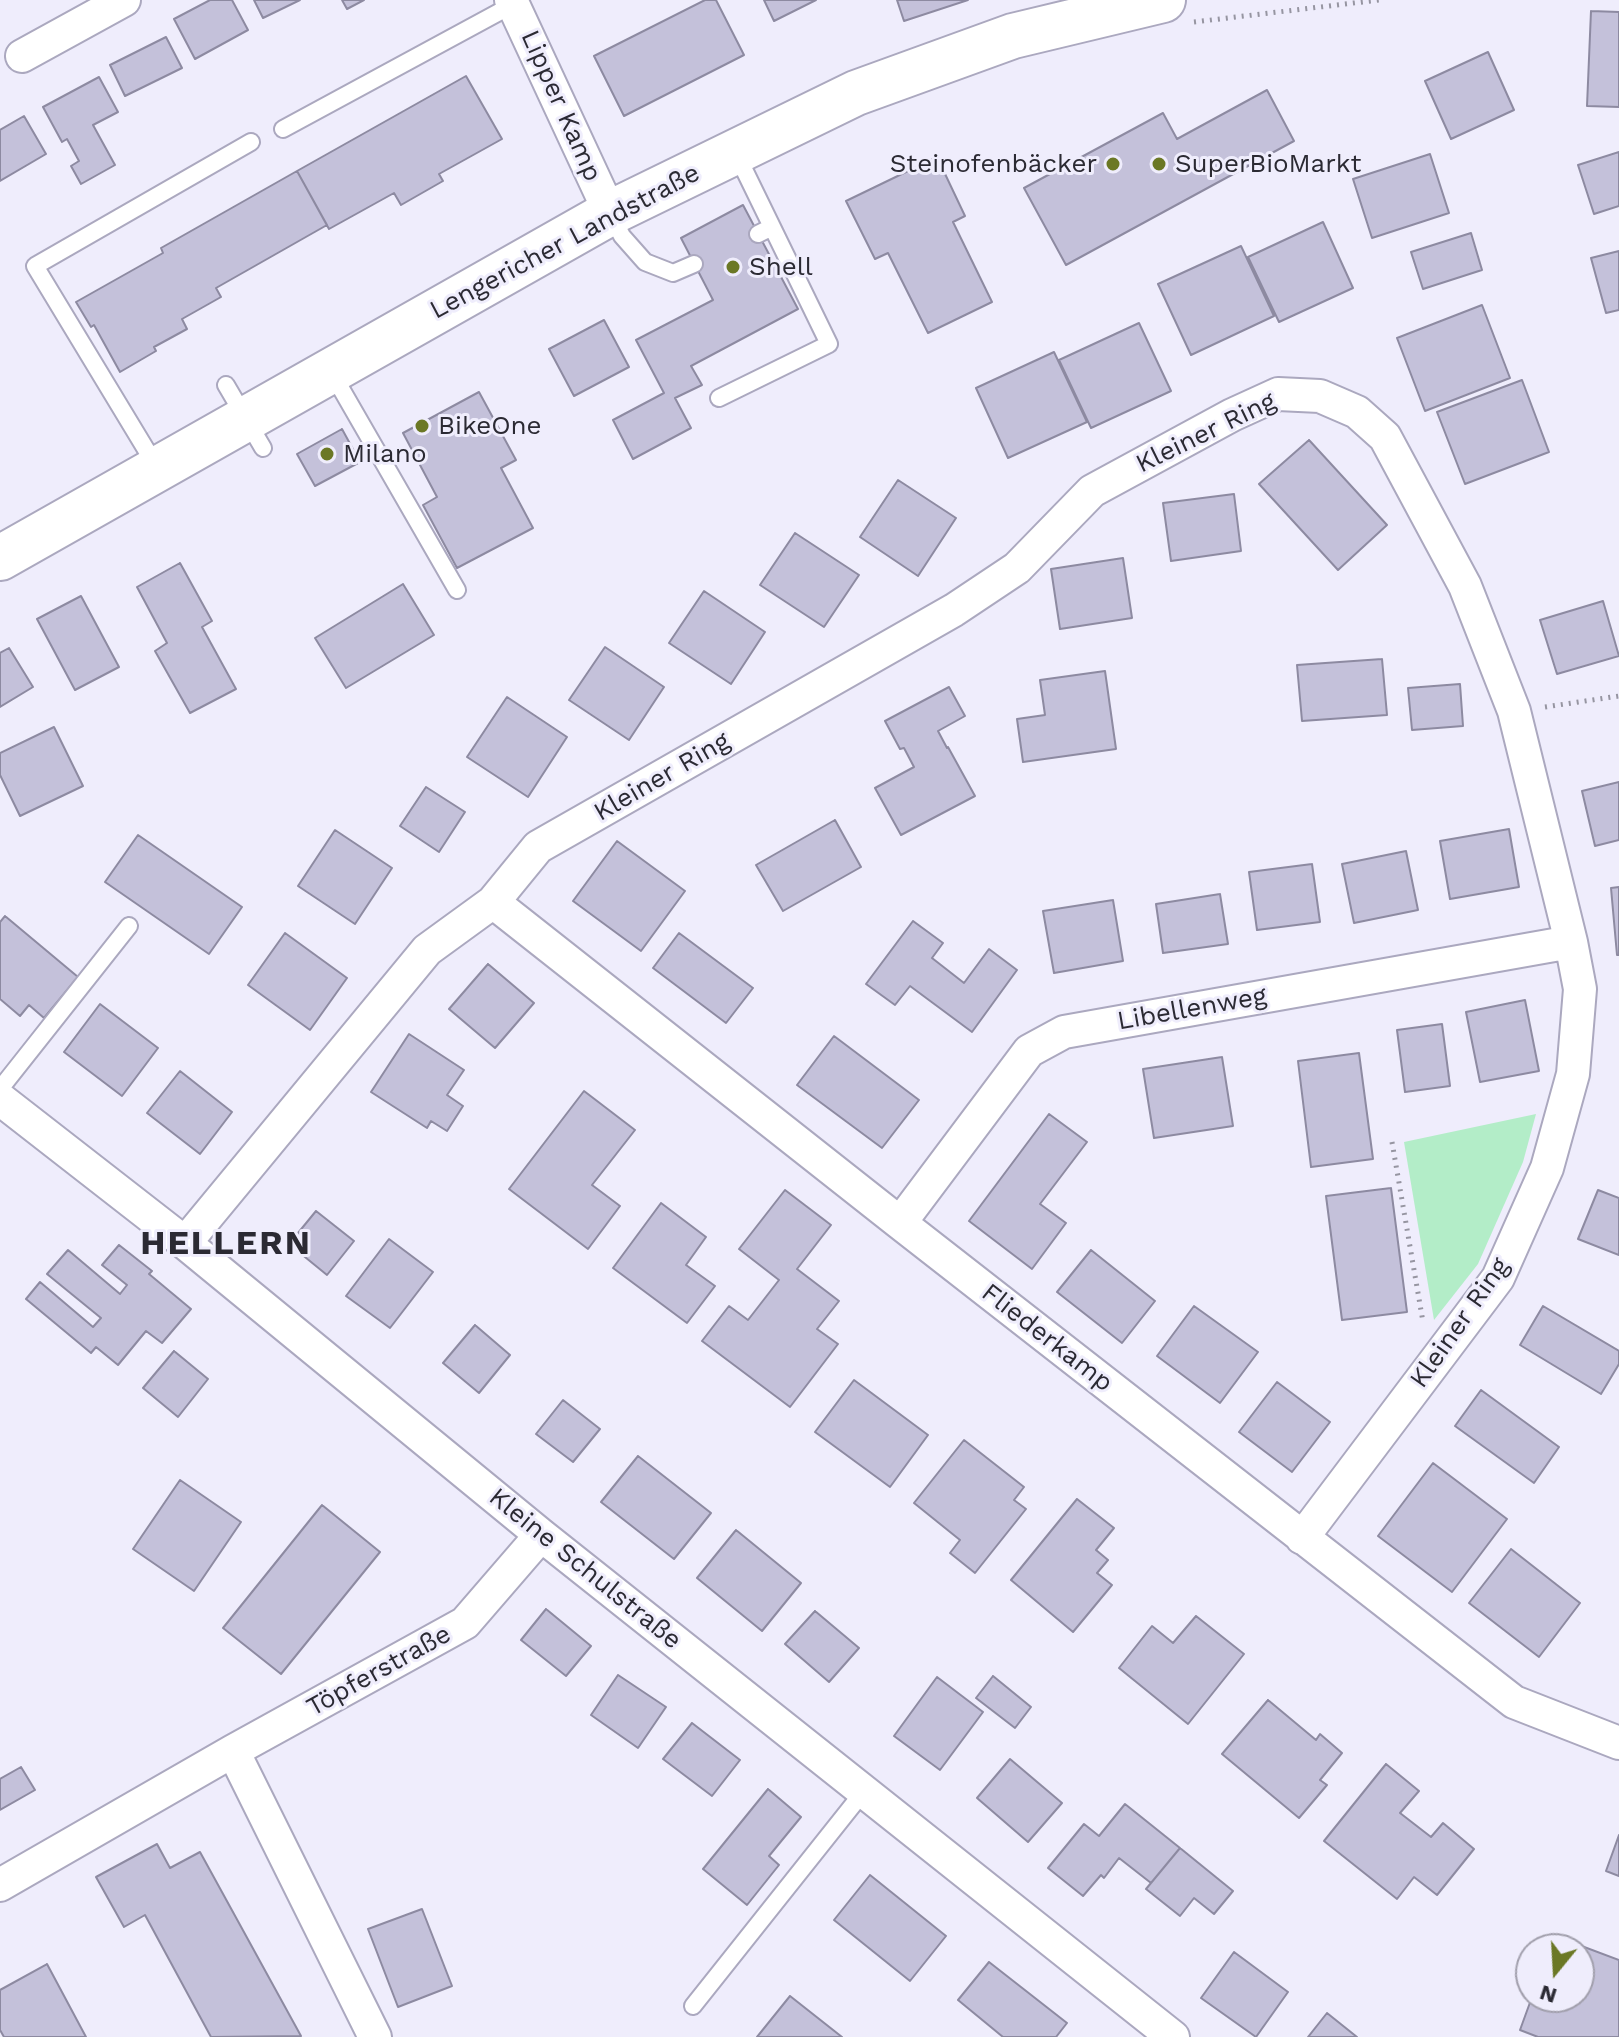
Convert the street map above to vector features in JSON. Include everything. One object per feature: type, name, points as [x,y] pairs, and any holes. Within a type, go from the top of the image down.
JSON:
[{"type":"main road","name":"Lengericher Landstraße","points":[[0,558],[610,213],[856,93],[1013,36],[1163,0]]},
{"type":"street","points":[[22,56],[124,0]]},
{"type":"street","name":"Lipper Kamp","points":[[513,2],[610,213]]},
{"type":"street","name":"Kleiner Ring","points":[[185,1243],[427,950],[493,902],[538,847],[954,610],[1017,568],[1092,491],[1232,415],[1278,394],[1320,396],[1357,412],[1385,437],[1465,586],[1514,711],[1580,989],[1573,1074],[1547,1168],[1498,1278],[1302,1538]]},
{"type":"street","name":"Fliederkamp","points":[[493,902],[1514,1702],[1619,1743]]},
{"type":"street","name":"Libellenweg","points":[[900,1223],[1029,1051],[1064,1032],[1571,942]]},
{"type":"street","name":"Kleine Schulstraße","points":[[0,1099],[185,1243],[541,1535],[1173,2037]]},
{"type":"street","name":"Töpferstraße","points":[[0,1885],[465,1623],[541,1535]]},
{"type":"street","points":[[233,1751],[375,2037]]},
{"type":"lane","points":[[283,129],[513,2]]},
{"type":"lane","points":[[158,469],[35,266],[251,142]]},
{"type":"lane","points":[[719,398],[829,344],[765,231],[735,152]]},
{"type":"lane","points":[[610,213],[622,236],[645,262],[673,273],[694,264]]},
{"type":"lane","points":[[331,371],[457,590]]},
{"type":"lane","points":[[0,1089],[129,926]]},
{"type":"lane","points":[[693,2006],[864,1791]]},
{"type":"path","points":[[1514,711],[1619,696]]},
{"type":"path","points":[[1392,1142],[1431,1367]]},
{"type":"green space","points":[[1536,1114],[1523,1162],[1478,1264],[1434,1320],[1404,1142]]},
{"type":"building","points":[[210,0],[232,0],[248,30],[195,59],[174,19]]},
{"type":"building","points":[[254,0],[300,0],[263,18]]},
{"type":"building","points":[[342,0],[364,0],[347,9]]},
{"type":"building","points":[[705,0],[716,0],[744,55],[624,116],[594,56]]},
{"type":"building","points":[[764,0],[816,0],[774,21]]},
{"type":"building","points":[[897,0],[968,0],[904,21]]},
{"type":"building","points":[[1591,11],[1619,12],[1619,107],[1587,106]]},
{"type":"building","points":[[166,37],[182,68],[125,96],[110,65]]},
{"type":"building","points":[[1488,52],[1514,110],[1451,139],[1425,81]]},
{"type":"building","points":[[466,76],[502,139],[439,174],[443,181],[401,205],[394,193],[329,229],[297,171]]},
{"type":"building","points":[[99,77],[118,112],[93,125],[115,165],[81,184],[71,166],[79,161],[67,139],[62,142],[43,107]]},
{"type":"building","name":"SuperBioMarkt","points":[[1267,90],[1294,141],[1066,265],[1024,188],[1163,113],[1177,139]]},
{"type":"building","points":[[24,116],[46,154],[0,181],[0,130]]},
{"type":"building","points":[[1619,152],[1619,206],[1594,214],[1578,165]]},
{"type":"building","points":[[1430,154],[1449,213],[1372,238],[1353,179]]},
{"type":"building","points":[[937,157],[965,216],[953,222],[992,302],[928,333],[888,253],[875,259],[846,201]]},
{"type":"building","points":[[297,171],[327,225],[216,288],[221,297],[182,319],[187,329],[154,347],[156,351],[120,372],[94,325],[91,327],[76,302],[163,253],[161,248]]},
{"type":"building","points":[[743,205],[798,309],[691,366],[702,385],[675,398],[691,428],[633,459],[613,420],[664,393],[636,340],[713,300],[681,238]]},
{"type":"building","points":[[1323,222],[1353,288],[1279,322],[1248,257]]},
{"type":"building","points":[[1471,233],[1482,270],[1423,289],[1411,252]]},
{"type":"building","points":[[1241,246],[1274,316],[1191,355],[1158,284]]},
{"type":"building","points":[[1619,251],[1619,310],[1606,313],[1591,258]]},
{"type":"building","points":[[1482,305],[1510,378],[1425,411],[1397,338]]},
{"type":"building","points":[[604,320],[629,367],[574,396],[549,349]]},
{"type":"building","points":[[1139,323],[1171,391],[1091,428],[1059,360]]},
{"type":"building","points":[[1054,352],[1087,422],[1008,458],[976,388]]},
{"type":"building","points":[[1522,380],[1549,452],[1465,484],[1437,412]]},
{"type":"building","points":[[479,392],[516,460],[501,468],[533,528],[457,568],[423,505],[437,497],[403,433]]},
{"type":"building","points":[[342,429],[360,462],[315,486],[297,454]]},
{"type":"building","points":[[1309,440],[1387,525],[1338,570],[1259,484]]},
{"type":"building","points":[[898,480],[956,518],[918,576],[860,537]]},
{"type":"building","points":[[1234,494],[1241,551],[1171,561],[1163,503]]},
{"type":"building","points":[[795,533],[859,575],[824,627],[760,585]]},
{"type":"building","points":[[1123,558],[1132,618],[1060,629],[1051,569]]},
{"type":"building","points":[[180,563],[212,621],[202,627],[236,689],[190,713],[155,651],[167,643],[137,587]]},
{"type":"building","points":[[403,584],[434,635],[346,688],[315,638]]},
{"type":"building","points":[[704,591],[765,632],[731,684],[669,643]]},
{"type":"building","points":[[81,596],[119,667],[75,690],[37,619]]},
{"type":"building","points":[[1603,601],[1619,656],[1557,674],[1540,620]]},
{"type":"building","points":[[605,647],[664,687],[629,740],[569,700]]},
{"type":"building","points":[[9,648],[33,687],[0,707],[0,653]]},
{"type":"building","points":[[1382,659],[1387,715],[1302,721],[1297,665]]},
{"type":"building","points":[[1105,671],[1116,749],[1023,762],[1017,719],[1045,715],[1040,680]]},
{"type":"building","points":[[1460,684],[1463,726],[1412,730],[1408,688]]},
{"type":"building","points":[[949,687],[965,716],[938,731],[975,796],[901,835],[875,788],[914,767],[885,721]]},
{"type":"building","points":[[507,697],[567,737],[528,797],[467,757]]},
{"type":"building","points":[[54,727],[83,786],[20,816],[0,775],[0,753]]},
{"type":"building","points":[[1619,782],[1619,840],[1595,846],[1582,791]]},
{"type":"building","points":[[426,787],[465,812],[439,852],[400,826]]},
{"type":"building","points":[[835,820],[861,867],[783,911],[756,865]]},
{"type":"building","points":[[1509,829],[1519,887],[1450,899],[1440,841]]},
{"type":"building","points":[[335,830],[392,868],[355,924],[298,886]]},
{"type":"building","points":[[138,835],[242,907],[209,954],[105,882]]},
{"type":"building","points":[[617,841],[685,891],[641,951],[573,901]]},
{"type":"building","points":[[1406,851],[1418,910],[1354,923],[1342,864]]},
{"type":"building","points":[[1312,864],[1320,922],[1257,930],[1249,872]]},
{"type":"building","points":[[1619,887],[1619,955],[1617,955],[1611,888]]},
{"type":"building","points":[[1220,894],[1228,944],[1163,953],[1156,904]]},
{"type":"building","points":[[1113,900],[1123,961],[1054,973],[1043,911]]},
{"type":"building","points":[[5,916],[78,977],[44,1018],[29,1005],[20,1016],[0,999],[0,922]]},
{"type":"building","points":[[913,921],[943,943],[932,958],[964,983],[989,949],[1017,970],[972,1032],[910,986],[895,1005],[866,984]]},
{"type":"building","points":[[285,933],[347,978],[310,1030],[248,985]]},
{"type":"building","points":[[679,933],[753,988],[726,1023],[653,968]]},
{"type":"building","points":[[488,964],[534,1003],[495,1048],[449,1009]]},
{"type":"building","points":[[1525,1000],[1539,1071],[1480,1082],[1466,1012]]},
{"type":"building","points":[[100,1004],[158,1048],[122,1096],[64,1052]]},
{"type":"building","points":[[1442,1024],[1450,1086],[1405,1092],[1397,1030]]},
{"type":"building","points":[[409,1034],[464,1070],[447,1095],[463,1106],[447,1131],[431,1121],[427,1128],[371,1092]]},
{"type":"building","points":[[834,1036],[919,1100],[882,1148],[797,1085]]},
{"type":"building","points":[[1359,1053],[1373,1159],[1311,1167],[1298,1061]]},
{"type":"building","points":[[1222,1057],[1233,1126],[1154,1138],[1143,1069]]},
{"type":"building","points":[[180,1071],[232,1112],[200,1154],[147,1113]]},
{"type":"building","points":[[584,1091],[635,1130],[592,1185],[620,1206],[588,1249],[509,1189]]},
{"type":"building","points":[[1049,1114],[1087,1142],[1040,1204],[1066,1223],[1032,1269],[969,1221]]},
{"type":"building","points":[[1391,1188],[1407,1312],[1342,1320],[1326,1196]]},
{"type":"building","points":[[785,1190],[831,1225],[797,1269],[839,1301],[817,1329],[838,1344],[790,1407],[702,1341],[729,1306],[748,1320],[779,1280],[739,1249]]},
{"type":"building","points":[[1598,1190],[1619,1198],[1619,1255],[1578,1239]]},
{"type":"building","points":[[661,1203],[706,1237],[686,1265],[715,1286],[687,1323],[613,1268]]},
{"type":"building","points":[[316,1211],[354,1241],[327,1275],[289,1244]]},
{"type":"building","points":[[389,1239],[433,1272],[390,1328],[346,1296]]},
{"type":"building","points":[[119,1245],[152,1271],[149,1274],[191,1309],[162,1343],[146,1331],[118,1365],[96,1347],[91,1353],[26,1299],[40,1282],[93,1327],[101,1318],[47,1274],[68,1250],[120,1294],[127,1285],[102,1265]]},
{"type":"building","points":[[1091,1250],[1155,1301],[1122,1343],[1057,1292]]},
{"type":"building","points":[[1194,1306],[1258,1352],[1220,1403],[1157,1356]]},
{"type":"building","points":[[1543,1306],[1619,1351],[1619,1364],[1601,1394],[1520,1345]]},
{"type":"building","points":[[475,1325],[510,1355],[479,1393],[443,1363]]},
{"type":"building","points":[[174,1351],[208,1379],[178,1417],[143,1388]]},
{"type":"building","points":[[854,1380],[928,1435],[890,1487],[815,1432]]},
{"type":"building","points":[[1277,1382],[1330,1422],[1292,1472],[1239,1432]]},
{"type":"building","points":[[1481,1390],[1559,1447],[1534,1483],[1455,1426]]},
{"type":"building","points":[[563,1400],[600,1429],[573,1462],[536,1434]]},
{"type":"building","points":[[964,1440],[1024,1487],[1014,1500],[1026,1509],[975,1573],[950,1553],[960,1540],[914,1503]]},
{"type":"building","points":[[638,1456],[711,1513],[674,1559],[601,1502]]},
{"type":"building","points":[[1433,1463],[1507,1519],[1452,1592],[1378,1536]]},
{"type":"building","points":[[180,1480],[241,1522],[194,1591],[133,1549]]},
{"type":"building","points":[[1077,1499],[1114,1528],[1096,1550],[1108,1560],[1097,1573],[1112,1585],[1073,1632],[1011,1580]]},
{"type":"building","points":[[322,1505],[380,1552],[281,1674],[223,1628]]},
{"type":"building","points":[[736,1530],[801,1583],[762,1631],[697,1578]]},
{"type":"building","points":[[1511,1549],[1580,1603],[1539,1657],[1469,1603]]},
{"type":"building","points":[[546,1609],[591,1646],[566,1676],[521,1640]]},
{"type":"building","points":[[815,1611],[859,1648],[829,1682],[785,1644]]},
{"type":"building","points":[[1196,1616],[1244,1654],[1188,1724],[1119,1668],[1152,1626],[1173,1643]]},
{"type":"building","points":[[618,1675],[666,1707],[638,1748],[591,1715]]},
{"type":"building","points":[[993,1676],[1031,1707],[1015,1728],[976,1698]]},
{"type":"building","points":[[937,1677],[983,1712],[940,1770],[894,1736]]},
{"type":"building","points":[[1268,1700],[1316,1740],[1320,1734],[1342,1753],[1320,1780],[1327,1785],[1299,1818],[1222,1754]]},
{"type":"building","points":[[692,1723],[740,1760],[712,1796],[663,1759]]},
{"type":"building","points":[[1010,1759],[1062,1803],[1028,1842],[977,1798]]},
{"type":"building","points":[[1386,1764],[1419,1791],[1400,1813],[1431,1837],[1443,1823],[1474,1849],[1437,1895],[1414,1877],[1397,1899],[1324,1841]]},
{"type":"building","points":[[21,1767],[35,1790],[0,1810],[0,1779]]},
{"type":"building","points":[[768,1789],[801,1817],[769,1856],[779,1865],[747,1905],[703,1869]]},
{"type":"building","points":[[1125,1804],[1180,1848],[1151,1883],[1119,1858],[1104,1878],[1101,1875],[1083,1896],[1048,1868],[1084,1824],[1099,1836]]},
{"type":"building","points":[[1619,1835],[1619,1876],[1606,1871]]},
{"type":"building","points":[[157,1844],[170,1868],[200,1852],[301,2036],[211,2037],[145,1915],[124,1927],[96,1877]]},
{"type":"building","points":[[1180,1848],[1233,1891],[1214,1914],[1194,1898],[1180,1916],[1146,1889]]},
{"type":"building","points":[[870,1875],[946,1936],[910,1981],[834,1920]]},
{"type":"building","points":[[422,1909],[452,1986],[398,2007],[368,1929]]},
{"type":"building","points":[[1595,1951],[1619,1960],[1619,2037],[1538,2037],[1520,2030],[1526,2013],[1595,2013]]},
{"type":"building","points":[[1234,1952],[1288,1992],[1256,2037],[1201,1998]]},
{"type":"building","points":[[989,1962],[1067,2023],[1056,2037],[1003,2037],[958,2000]]},
{"type":"building","points":[[47,1964],[86,2037],[4,2037],[0,2030],[0,1990]]},
{"type":"building","points":[[790,1996],[842,2037],[757,2037]]},
{"type":"building","points":[[1327,2013],[1357,2037],[1308,2037]]},
{"type":"place","name":"Steinofenbäcker","points":[[1113,164]]},
{"type":"place","name":"SuperBioMarkt","points":[[1159,164]]},
{"type":"place","name":"Shell","points":[[733,267]]},
{"type":"place","name":"BikeOne","points":[[422,426]]},
{"type":"place","name":"Milano","points":[[327,454]]},
{"type":"district","name":"HELLERN","points":[[226,1244]]}]
